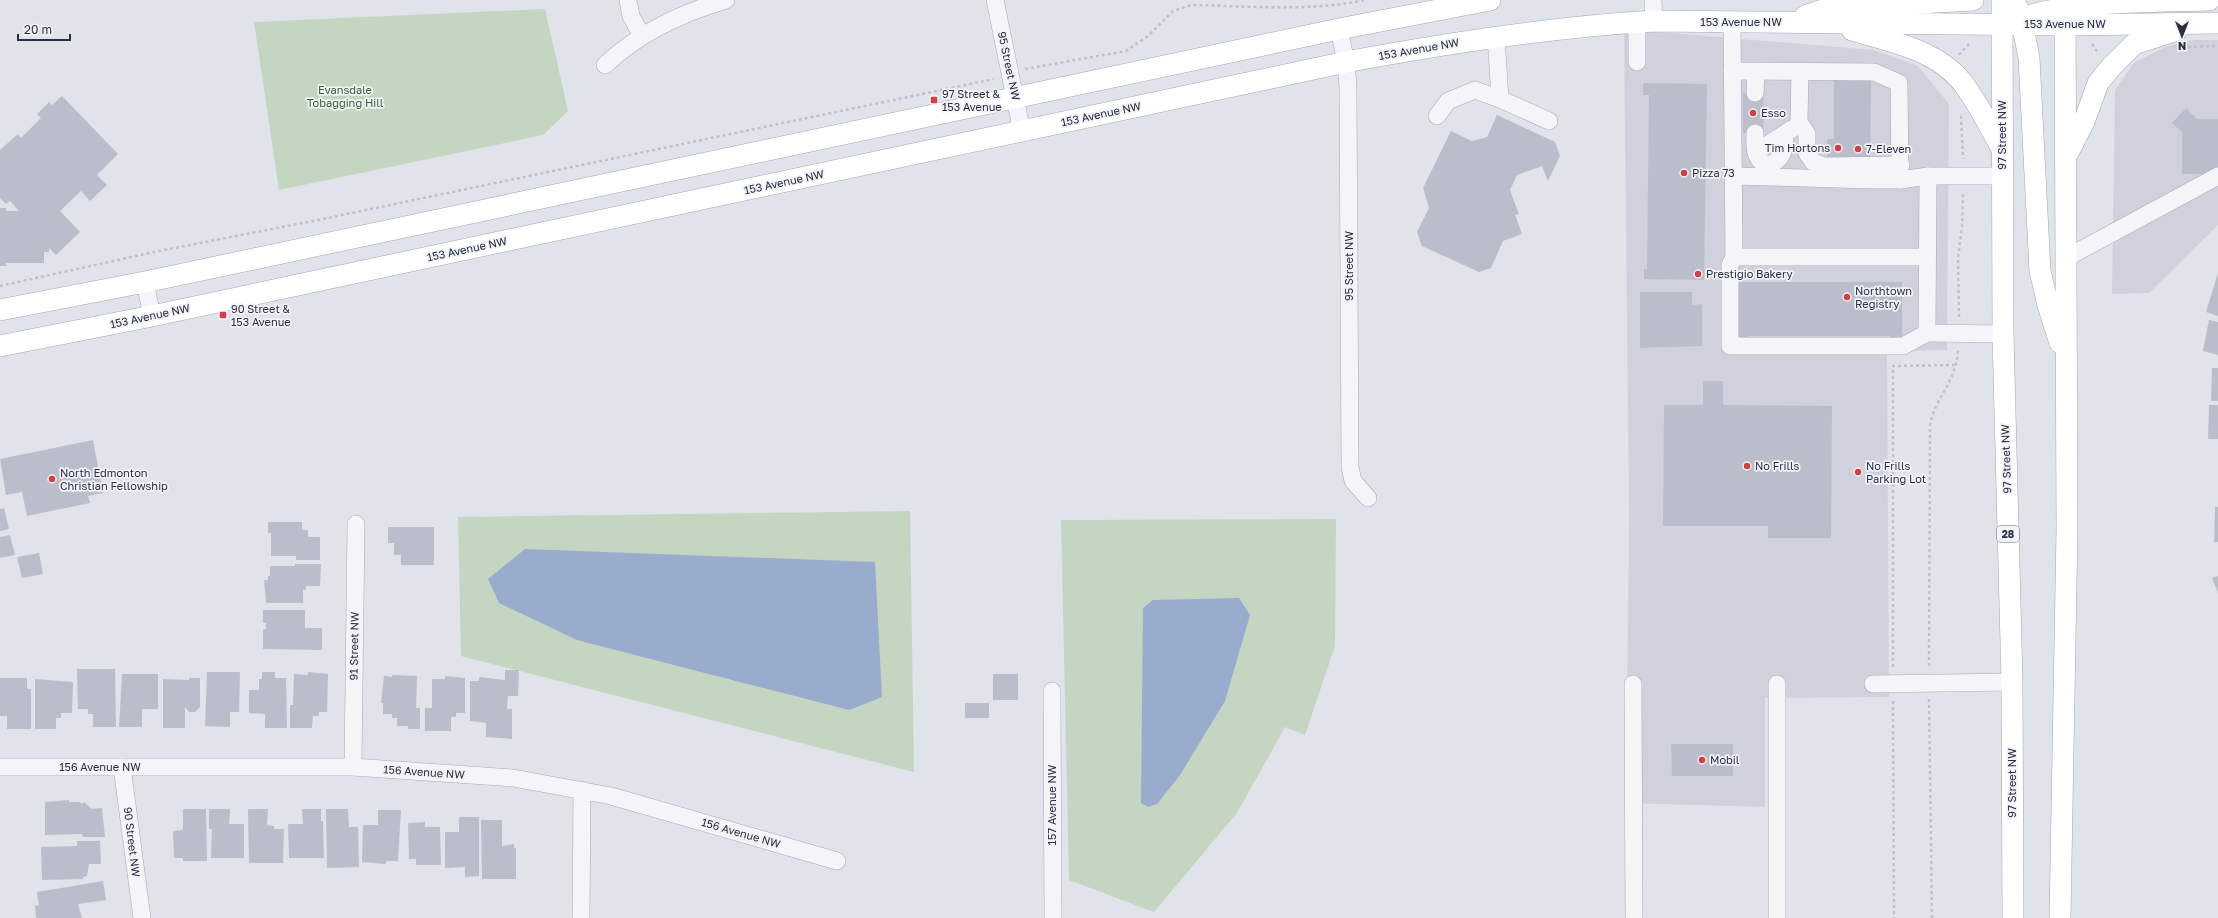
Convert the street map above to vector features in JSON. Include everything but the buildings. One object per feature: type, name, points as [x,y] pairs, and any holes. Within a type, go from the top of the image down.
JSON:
[{"type":"main road","points":[[0,310],[145,282],[1339,29],[1490,0]]},
{"type":"main road","points":[[1783,23],[1829,8],[1972,0]]},
{"type":"main road","name":"97 Street NW","points":[[2002,0],[2015,16],[2002,150],[2003,334],[2012,682],[2013,918]]},
{"type":"main road","points":[[2060,918],[2067,530],[2066,157],[2057,8],[2094,4],[2209,0]]},
{"type":"main road","name":"153 Avenue NW","points":[[0,346],[152,316],[1346,62],[1496,36],[1603,24],[1645,22],[1828,23],[2015,16],[2057,8],[2208,23]]},
{"type":"main road","points":[[2015,16],[2029,58],[2040,271],[2048,305],[2066,360]]},
{"type":"main road","points":[[1828,23],[1916,50],[1935,58],[1965,85],[2002,150]]},
{"type":"main road","points":[[2066,157],[2084,122],[2098,83],[2112,66],[2134,44],[2208,23]]},
{"type":"street","points":[[628,0],[631,16],[642,36]]},
{"type":"street","points":[[605,65],[642,36],[683,15],[726,0]]},
{"type":"street","name":"95 Street NW","points":[[995,0],[1022,132]]},
{"type":"street","points":[[1637,62],[1645,22],[1654,0]]},
{"type":"street","points":[[1732,22],[1734,257],[1730,265],[1730,346],[1903,346],[1927,333],[2003,334]]},
{"type":"street","name":"95 Street NW","points":[[1339,29],[1346,62],[1348,88],[1350,467],[1353,481],[1368,498]]},
{"type":"street","points":[[1496,36],[1500,99]]},
{"type":"street","points":[[1732,71],[1874,72],[1899,83],[1901,173]]},
{"type":"street","points":[[1755,93],[1756,72]]},
{"type":"street","points":[[1800,72],[1799,122],[1807,134],[1807,153],[1810,159],[1819,164],[1928,176],[2002,176]]},
{"type":"street","points":[[1437,116],[1448,101],[1475,90],[1500,99],[1549,121]]},
{"type":"street","points":[[1755,133],[1756,152],[1762,161],[1767,163],[1778,161],[1785,149],[1784,135],[1799,122]]},
{"type":"street","points":[[1733,176],[1901,173]]},
{"type":"street","points":[[1927,333],[1928,176]]},
{"type":"street","points":[[2066,258],[2218,176]]},
{"type":"street","points":[[1734,257],[1927,257]]},
{"type":"street","points":[[145,282],[152,316]]},
{"type":"street","name":"91 Street NW","points":[[353,768],[356,524]]},
{"type":"street","points":[[1872,684],[2012,682]]},
{"type":"street","points":[[1632,684],[1634,918]]},
{"type":"street","points":[[1777,684],[1777,918]]},
{"type":"street","name":"157 Avenue NW","points":[[1052,691],[1053,918]]},
{"type":"street","name":"156 Avenue NW","points":[[0,767],[353,768],[513,778],[612,796],[837,861]]},
{"type":"street","name":"90 Street NW","points":[[122,767],[142,918]]},
{"type":"street","points":[[581,918],[582,790]]},
{"type":"path","points":[[1024,69],[1126,51],[1148,36],[1173,11],[1191,5],[1304,8],[1334,6],[1365,0]]},
{"type":"path","points":[[1958,56],[1971,41]]},
{"type":"path","points":[[0,286],[154,252],[339,216],[993,79]]},
{"type":"path","points":[[1960,114],[1963,157]]},
{"type":"path","points":[[1959,319],[1958,258],[1962,227],[1963,195]]},
{"type":"path","points":[[1929,670],[1930,424],[1932,413],[1957,365],[1958,350]]},
{"type":"path","points":[[1893,667],[1893,366],[1957,365]]},
{"type":"path","points":[[1893,696],[1894,918]]},
{"type":"path","points":[[1929,701],[1932,918]]},
{"type":"shaded area","points":[[1624,29],[1873,50],[1918,66],[1949,104],[1947,350],[1887,351],[1889,697],[1765,698],[1765,807],[1626,803],[1629,517]]},
{"type":"shaded area","points":[[2193,40],[2218,40],[2218,225],[2149,293],[2112,294],[2115,90],[2134,63],[2165,47]]},
{"type":"green space","name":"Evansdale Tobagging Hill","points":[[545,9],[568,111],[543,135],[279,190],[254,22]]},
{"type":"green space","points":[[910,511],[914,772],[461,656],[458,517]]},
{"type":"green space","points":[[1336,519],[1335,646],[1305,735],[1285,727],[1237,813],[1154,912],[1069,880],[1061,520]]},
{"type":"water","points":[[525,549],[875,562],[882,697],[849,710],[577,640],[499,603],[488,579]]},
{"type":"water","points":[[1239,598],[1250,615],[1225,701],[1180,775],[1157,804],[1148,807],[1141,803],[1143,608],[1153,600]]},
{"type":"tunnel","points":[[1755,93],[1755,133]]},
{"type":"place","name":"97 Street & 153 Avenue","points":[[934,100]]},
{"type":"place","name":"Esso","points":[[1753,113]]},
{"type":"place","name":"Tim Hortons","points":[[1838,148]]},
{"type":"place","name":"7-Eleven","points":[[1858,149]]},
{"type":"place","name":"Pizza 73","points":[[1684,173]]},
{"type":"place","name":"Prestigio Bakery","points":[[1698,274]]},
{"type":"place","name":"Northtown Registry","points":[[1847,297]]},
{"type":"place","name":"90 Street & 153 Avenue","points":[[223,315]]},
{"type":"place","name":"No Frills","points":[[1747,466]]},
{"type":"place","name":"No Frills Parking Lot","points":[[1858,472]]},
{"type":"place","name":"North Edmonton Christian Fellowship","points":[[52,479]]},
{"type":"place","name":"Mobil","points":[[1702,760]]}]
